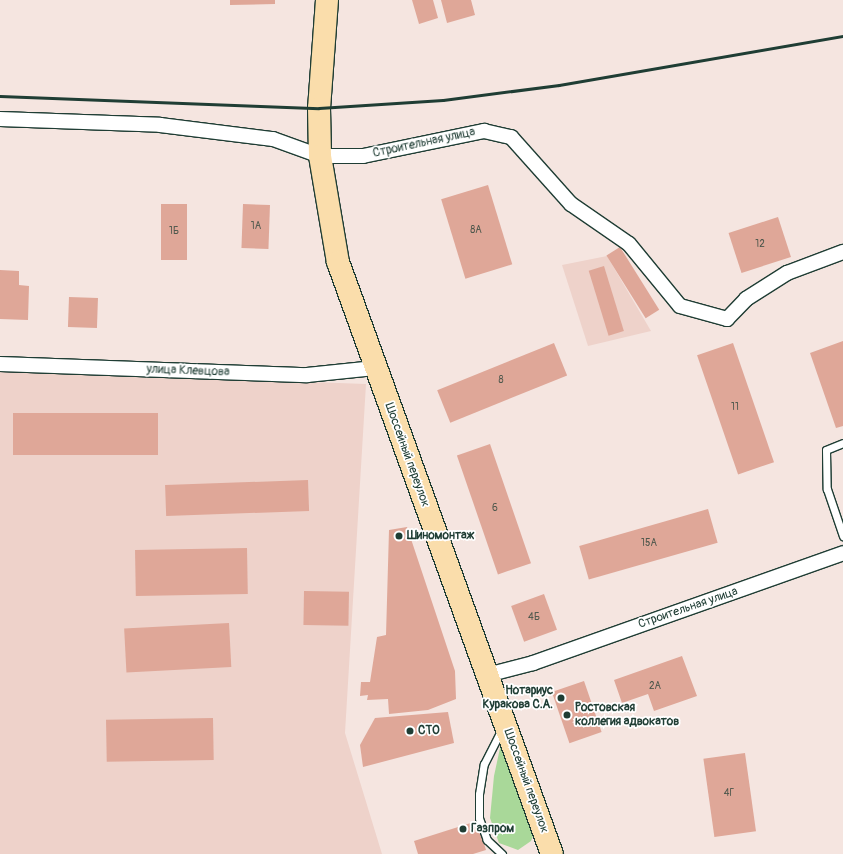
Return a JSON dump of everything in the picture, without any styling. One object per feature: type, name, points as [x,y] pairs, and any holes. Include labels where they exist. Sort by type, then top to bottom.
[{"type":"main road","name":"Шоссейный переулок","points":[[326,0],[322,43],[320,156],[338,262],[375,368],[552,854]]},
{"type":"street","points":[[0,119],[160,125],[273,138],[320,156]]},
{"type":"street","name":"Строительная улица","points":[[320,156],[363,156],[484,131],[511,137],[571,204],[630,244],[680,306],[726,319],[746,299],[787,273],[843,252]]},
{"type":"street","name":"улица Клевцова","points":[[0,364],[307,375],[375,368]]},
{"type":"street","name":"Строительная улица","points":[[487,675],[533,663],[843,554]]},
{"type":"lane","points":[[843,443],[826,450],[827,489],[843,536]]},
{"type":"lane","points":[[502,854],[487,840],[479,818],[479,794],[484,764],[505,724]]},
{"type":"shaded area","points":[[607,256],[651,331],[588,346],[562,265]]},
{"type":"shaded area","points":[[0,371],[366,384],[345,733],[382,854],[0,854]]},
{"type":"green space","points":[[503,747],[534,834],[531,841],[518,850],[499,843],[490,818],[494,776],[500,748]]},
{"type":"building","points":[[230,0],[275,0],[275,4],[230,5]]},
{"type":"building","points":[[412,0],[433,0],[438,18],[419,24]]},
{"type":"building","points":[[441,0],[471,0],[475,15],[447,23]]},
{"type":"building","points":[[488,185],[512,264],[465,279],[441,199]]},
{"type":"building","points":[[161,204],[187,204],[187,260],[161,260]]},
{"type":"building","points":[[243,204],[270,205],[268,249],[241,248]]},
{"type":"building","points":[[778,217],[791,257],[742,273],[729,233]]},
{"type":"building","points":[[620,247],[659,310],[646,318],[606,255]]},
{"type":"building","points":[[604,266],[624,331],[609,336],[589,271]]},
{"type":"building","points":[[0,270],[19,271],[19,285],[29,286],[28,320],[0,319]]},
{"type":"building","points":[[69,297],[98,298],[97,328],[68,327]]},
{"type":"building","points":[[843,341],[843,426],[836,428],[810,353]]},
{"type":"building","points":[[554,343],[567,375],[450,423],[437,390]]},
{"type":"building","points":[[733,343],[774,462],[738,475],[697,355]]},
{"type":"building","points":[[13,413],[158,413],[158,455],[13,455]]},
{"type":"building","points":[[490,444],[531,563],[498,575],[457,455]]},
{"type":"building","points":[[308,480],[309,511],[166,516],[165,485]]},
{"type":"building","points":[[708,509],[718,543],[589,580],[579,546]]},
{"type":"building","points":[[407,527],[455,671],[456,699],[428,710],[389,714],[388,699],[367,700],[368,695],[360,696],[361,682],[370,682],[377,637],[386,635],[389,530]]},
{"type":"building","points":[[247,548],[248,594],[136,596],[135,550]]},
{"type":"building","points":[[304,591],[349,592],[348,626],[303,625]]},
{"type":"building","points":[[544,594],[557,630],[524,642],[511,606]]},
{"type":"building","points":[[229,623],[231,667],[126,672],[124,628]]},
{"type":"building","points":[[682,656],[697,696],[654,711],[648,694],[622,703],[614,680]]},
{"type":"building","points":[[584,681],[602,732],[569,743],[552,692]]},
{"type":"building","name":"СТО","points":[[448,712],[454,743],[363,767],[360,745],[375,718]]},
{"type":"building","points":[[213,718],[214,760],[107,762],[106,720]]},
{"type":"building","points":[[745,753],[756,831],[714,837],[703,759]]},
{"type":"building","points":[[477,821],[486,850],[473,854],[418,854],[414,841]]},
{"type":"railway","points":[[0,96],[319,108],[443,100],[559,85],[843,36]]},
{"type":"place","name":"Шиномонтаж","points":[[399,536]]},
{"type":"place","name":"Нотариус Куракова С.А.","points":[[561,698]]},
{"type":"place","name":"Ростовская коллегия адвокатов","points":[[567,715]]},
{"type":"place","name":"СТО","points":[[410,731]]},
{"type":"place","name":"Газпром","points":[[463,829]]}]
